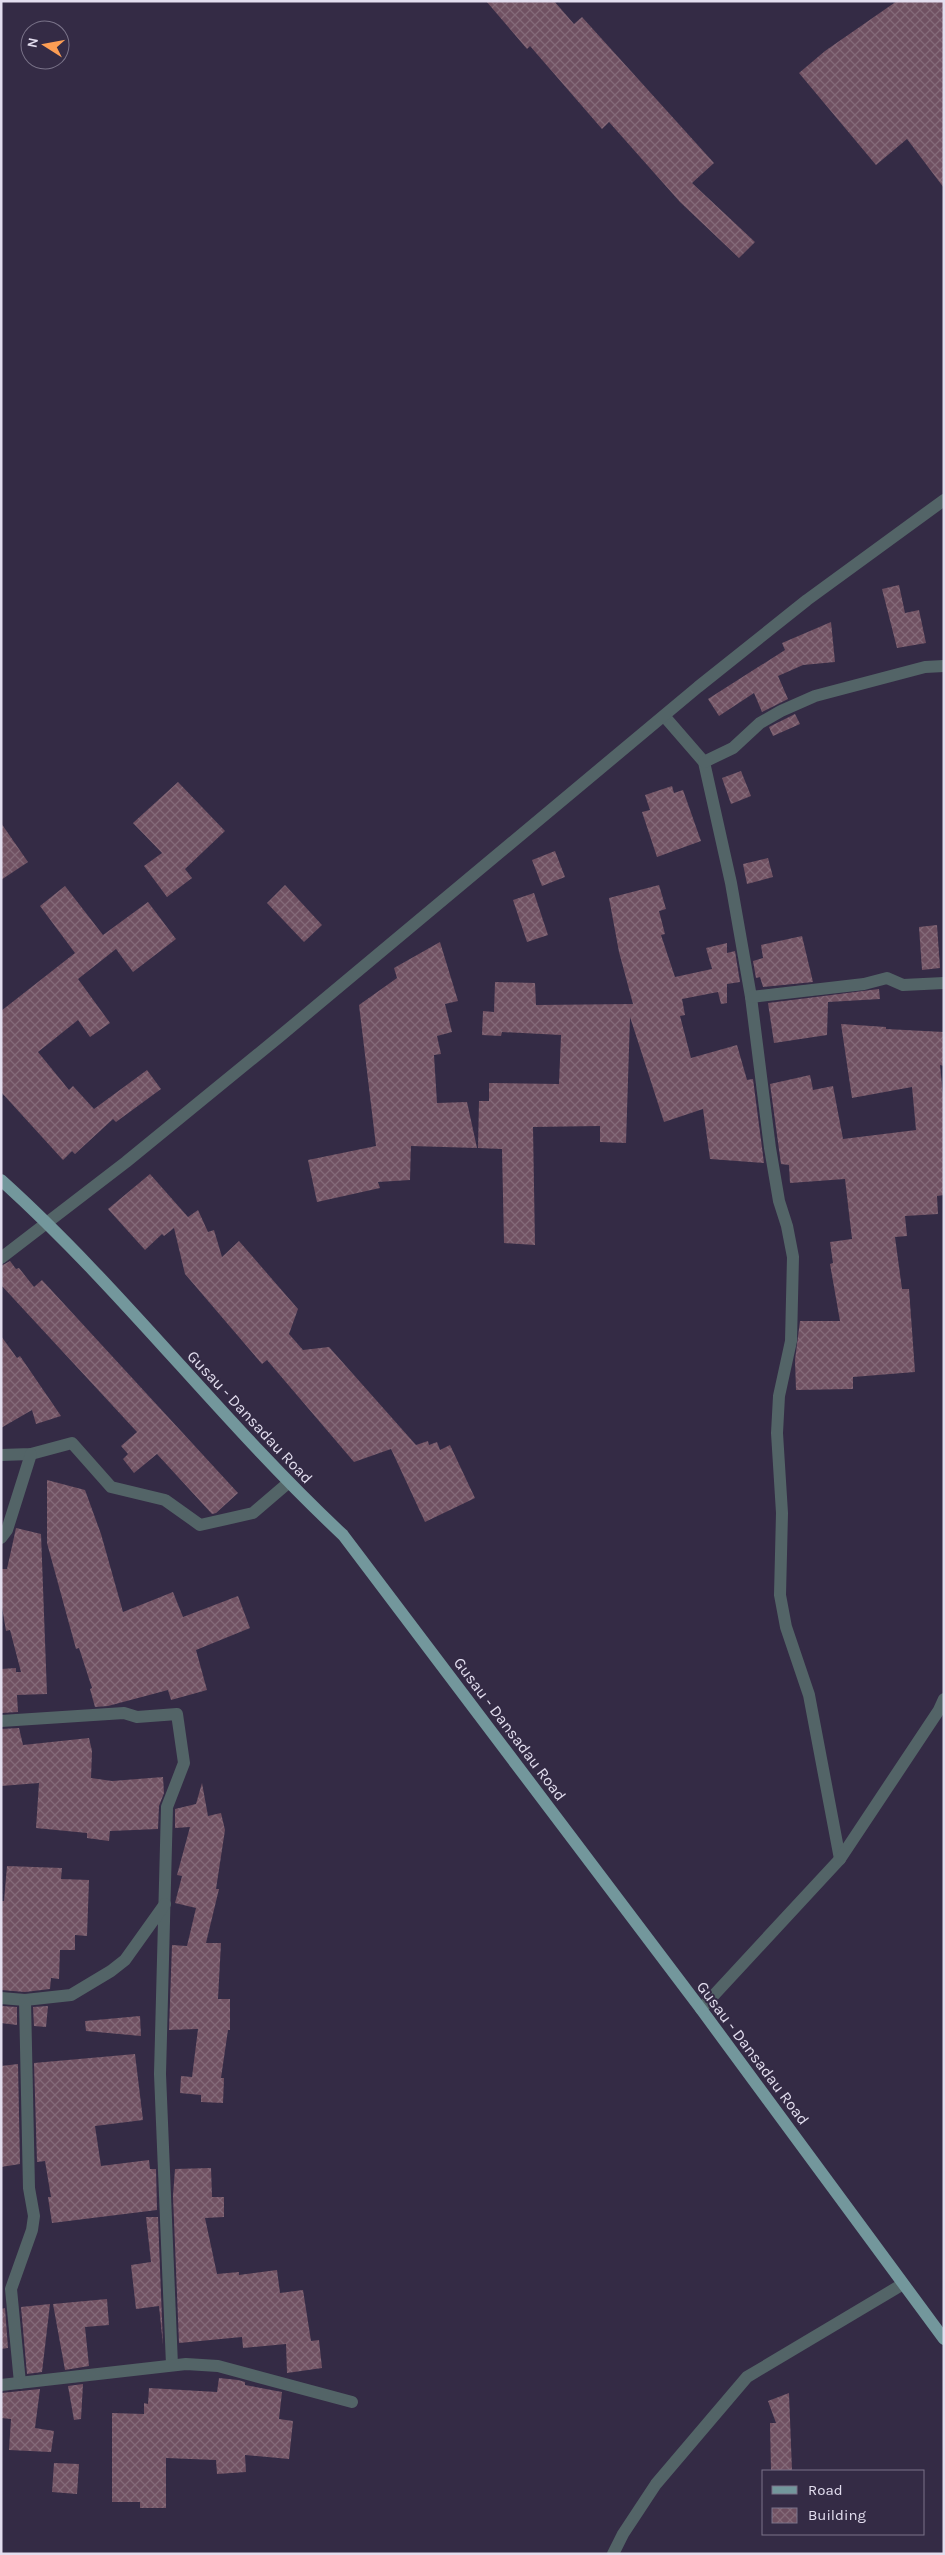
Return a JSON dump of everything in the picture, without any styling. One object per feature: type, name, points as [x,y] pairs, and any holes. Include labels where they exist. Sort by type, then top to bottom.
[{"type":"main road","name":"Gusau - Dansadau Road","points":[[1,1180],[48,1222],[288,1483],[343,1536],[701,2009],[944,2339]]},
{"type":"street","points":[[1,1258],[272,1043],[421,917],[665,717],[698,687],[807,600],[944,500]]},
{"type":"street","points":[[704,762],[733,748],[760,722],[815,696],[925,668],[944,666]]},
{"type":"street","points":[[665,717],[704,762],[731,883],[750,997],[770,1148],[779,1201],[787,1226],[793,1257],[791,1341],[779,1396],[778,1433],[782,1513],[780,1595],[786,1627],[809,1695],[840,1859]]},
{"type":"street","points":[[750,997],[864,984],[886,978],[903,985],[944,983]]},
{"type":"street","points":[[1,1455],[31,1454],[72,1443],[111,1487],[165,1500],[200,1525],[253,1513],[288,1483]]},
{"type":"street","points":[[1,1538],[7,1530],[31,1454]]},
{"type":"street","points":[[701,2009],[840,1859],[939,1710],[944,1699]]},
{"type":"street","points":[[1,1721],[124,1713],[137,1717],[177,1714],[184,1763],[166,1807],[160,2074],[172,2365]]},
{"type":"street","points":[[1,1998],[25,2000],[71,1995],[111,1971],[125,1960],[165,1904]]},
{"type":"street","points":[[20,2383],[11,2289],[32,2230],[34,2216],[29,2188],[25,2000]]},
{"type":"street","points":[[613,2554],[623,2534],[656,2484],[747,2377],[903,2284]]},
{"type":"street","points":[[1,2385],[172,2365],[218,2366],[352,2402]]},
{"type":"building","points":[[486,1],[554,1],[574,24],[582,17],[714,163],[692,183],[755,242],[739,258],[680,202],[609,122],[602,129],[530,46],[527,49]]},
{"type":"building","points":[[897,1],[944,1],[944,188],[907,139],[876,165],[799,73],[825,51]]},
{"type":"building","points":[[899,585],[905,613],[919,610],[926,643],[897,648],[882,589]]},
{"type":"building","points":[[831,622],[835,662],[803,665],[778,676],[788,699],[762,712],[754,693],[719,716],[708,699],[785,650],[782,643]]},
{"type":"building","points":[[795,714],[800,724],[773,736],[769,727]]},
{"type":"building","points":[[741,771],[751,796],[731,804],[722,778]]},
{"type":"building","points":[[178,782],[225,831],[185,869],[192,878],[167,897],[144,866],[162,853],[133,823]]},
{"type":"building","points":[[672,786],[674,793],[683,790],[701,841],[657,857],[642,812],[650,810],[645,795]]},
{"type":"building","points":[[1,823],[28,862],[1,880]]},
{"type":"building","points":[[555,851],[565,877],[542,886],[532,860]]},
{"type":"building","points":[[768,858],[773,877],[747,884],[743,864]]},
{"type":"building","points":[[285,885],[322,925],[304,942],[267,903]]},
{"type":"building","points":[[659,885],[666,909],[659,911],[665,934],[661,935],[675,977],[712,969],[706,948],[727,943],[727,953],[735,951],[740,982],[727,984],[727,1003],[721,1004],[718,992],[682,999],[685,1015],[680,1016],[691,1058],[737,1045],[747,1080],[753,1079],[764,1163],[710,1159],[703,1109],[664,1122],[630,1017],[626,1143],[600,1142],[600,1126],[533,1127],[535,1245],[504,1243],[502,1149],[478,1148],[479,1101],[489,1101],[489,1083],[559,1084],[561,1035],[502,1032],[501,1036],[482,1035],[483,1011],[494,1012],[495,982],[535,983],[536,1005],[633,1004],[619,952],[609,898]]},
{"type":"building","points":[[65,886],[103,935],[148,902],[176,939],[133,972],[116,949],[78,979],[110,1023],[90,1037],[78,1020],[38,1052],[69,1090],[73,1086],[94,1109],[147,1070],[161,1089],[116,1122],[113,1119],[75,1154],[72,1151],[63,1160],[1,1092],[1,1011],[75,953],[40,906]]},
{"type":"building","points":[[534,893],[548,935],[527,942],[513,900]]},
{"type":"building","points":[[937,925],[940,968],[922,970],[919,927]]},
{"type":"building","points":[[802,936],[813,982],[763,987],[760,977],[756,978],[753,961],[763,958],[761,945]]},
{"type":"building","points":[[440,942],[458,1001],[445,1004],[452,1032],[437,1036],[441,1054],[434,1055],[437,1103],[467,1102],[477,1148],[411,1146],[410,1180],[378,1182],[380,1188],[317,1202],[308,1160],[376,1146],[359,1005],[397,978],[394,968]]},
{"type":"building","points":[[879,989],[880,999],[828,1002],[827,1035],[774,1043],[768,1003]]},
{"type":"building","points":[[841,1024],[886,1027],[886,1029],[944,1032],[944,1066],[940,1065],[944,1105],[944,1195],[937,1196],[938,1214],[905,1216],[907,1236],[895,1237],[902,1289],[909,1289],[915,1372],[853,1377],[853,1389],[796,1390],[795,1360],[800,1321],[840,1321],[830,1264],[833,1263],[830,1242],[852,1239],[845,1179],[790,1183],[789,1165],[781,1164],[770,1084],[810,1075],[813,1090],[833,1086],[843,1139],[916,1130],[912,1087],[852,1098]]},
{"type":"building","points":[[150,1174],[188,1217],[198,1210],[208,1232],[214,1230],[222,1257],[239,1241],[298,1309],[289,1334],[303,1350],[329,1347],[416,1445],[428,1441],[429,1445],[437,1442],[440,1450],[450,1445],[475,1498],[425,1522],[391,1449],[354,1462],[267,1360],[262,1364],[185,1274],[174,1228],[164,1236],[162,1234],[145,1250],[108,1209]]},
{"type":"building","points":[[10,1261],[16,1269],[19,1268],[34,1287],[42,1280],[238,1493],[216,1513],[212,1514],[157,1454],[134,1473],[123,1459],[128,1454],[121,1446],[137,1432],[1,1285],[1,1266]]},
{"type":"building","points":[[1,1336],[17,1358],[20,1356],[61,1416],[36,1424],[32,1410],[1,1428]]},
{"type":"building","points":[[47,1480],[85,1490],[101,1534],[123,1612],[173,1592],[183,1617],[238,1596],[250,1628],[196,1650],[207,1690],[171,1700],[168,1690],[108,1706],[95,1707],[90,1689],[92,1688],[79,1648],[76,1649],[47,1543]]},
{"type":"building","points":[[16,1528],[41,1534],[47,1694],[17,1695],[18,1712],[1,1713],[1,1669],[16,1668],[16,1672],[21,1672],[10,1630],[6,1631],[1,1601],[1,1569],[7,1569]]},
{"type":"building","points":[[19,1728],[23,1745],[89,1738],[92,1751],[91,1778],[112,1781],[163,1777],[164,1793],[159,1806],[158,1829],[110,1831],[109,1841],[87,1838],[87,1833],[36,1828],[39,1783],[1,1786],[1,1729]]},
{"type":"building","points":[[202,1783],[208,1816],[221,1813],[225,1830],[216,1889],[219,1889],[206,1943],[221,1943],[218,1999],[230,1999],[230,2030],[228,2030],[221,2078],[224,2078],[223,2103],[201,2102],[201,2095],[180,2093],[181,2076],[192,2077],[198,2029],[169,2030],[172,1945],[187,1946],[196,1908],[175,1903],[182,1876],[177,1875],[190,1827],[175,1828],[175,1809],[196,1804]]},
{"type":"building","points":[[7,1866],[62,1868],[61,1879],[89,1880],[87,1936],[75,1935],[75,1950],[60,1950],[59,1979],[51,1978],[50,1989],[25,1992],[1,1990],[1,1901],[4,1901]]},
{"type":"building","points":[[1,2006],[17,2007],[17,2025],[1,2023]]},
{"type":"building","points":[[48,2006],[46,2027],[34,2026],[33,2007]]},
{"type":"building","points":[[140,2016],[141,2036],[86,2031],[85,2021]]},
{"type":"building","points":[[135,2054],[143,2120],[95,2126],[101,2166],[149,2160],[150,2169],[156,2169],[157,2210],[52,2223],[48,2197],[51,2197],[45,2161],[37,2162],[34,2063]]},
{"type":"building","points":[[18,2064],[20,2164],[1,2167],[1,2066]]},
{"type":"building","points":[[211,2168],[212,2197],[224,2197],[224,2217],[205,2218],[217,2274],[239,2272],[239,2275],[277,2270],[280,2293],[303,2290],[311,2341],[319,2340],[322,2368],[287,2373],[286,2344],[243,2348],[242,2337],[179,2343],[173,2196],[175,2169]]},
{"type":"building","points":[[146,2217],[158,2217],[163,2345],[159,2306],[136,2309],[131,2265],[151,2262]]},
{"type":"building","points":[[107,2299],[109,2325],[85,2327],[89,2366],[65,2370],[53,2304]]},
{"type":"building","points":[[50,2304],[42,2372],[27,2374],[21,2307]]},
{"type":"building","points":[[5,2308],[8,2348],[1,2349],[1,2309]]},
{"type":"building","points":[[219,2378],[238,2380],[245,2382],[245,2385],[282,2392],[279,2419],[293,2421],[289,2459],[245,2455],[246,2472],[217,2474],[216,2460],[166,2458],[166,2508],[140,2508],[140,2502],[112,2502],[112,2413],[144,2414],[144,2403],[148,2404],[149,2388],[217,2392]]},
{"type":"building","points":[[83,2384],[81,2419],[74,2420],[68,2386]]},
{"type":"building","points":[[40,2389],[35,2428],[54,2431],[51,2452],[9,2450],[11,2419],[1,2418],[1,2393]]},
{"type":"building","points":[[789,2393],[792,2470],[771,2470],[770,2423],[776,2423],[768,2401]]},
{"type":"building","points":[[54,2463],[79,2464],[77,2494],[52,2492]]}]
